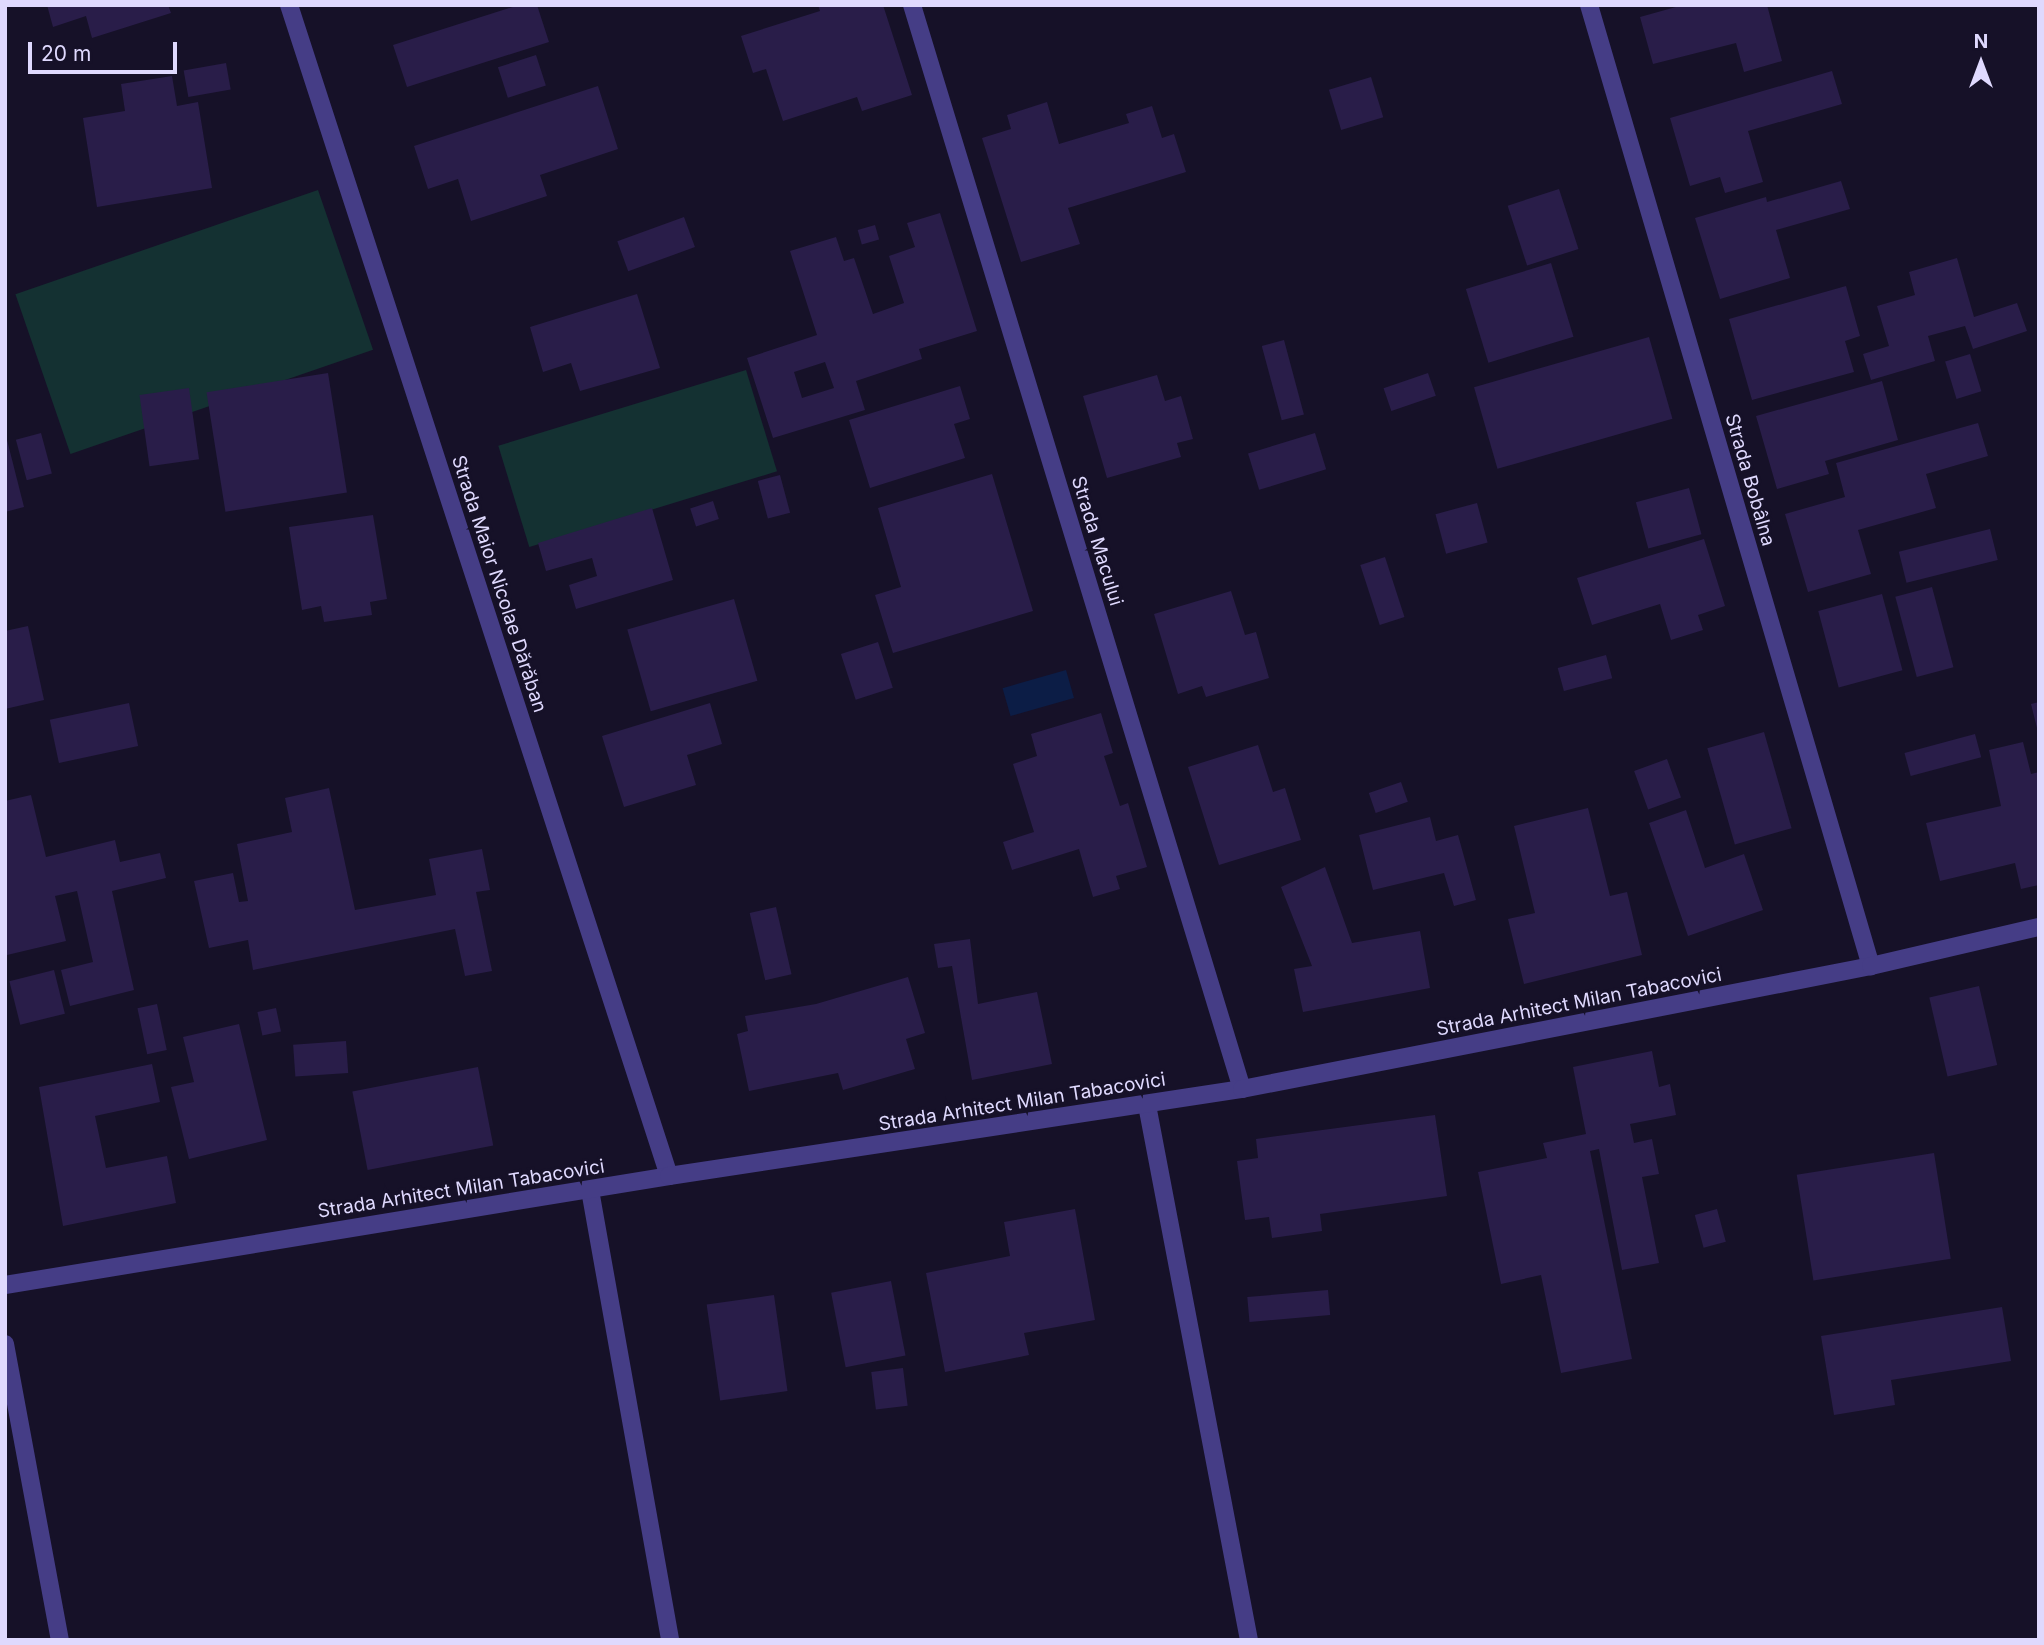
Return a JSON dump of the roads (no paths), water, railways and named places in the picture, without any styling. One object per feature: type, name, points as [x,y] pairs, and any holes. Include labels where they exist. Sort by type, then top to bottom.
[{"type":"street","name":"Strada Maior Nicolae Dărăban","points":[[289,5],[669,1177]]},
{"type":"street","name":"Strada Macului","points":[[912,5],[1242,1089]]},
{"type":"street","name":"Strada Bobâlna","points":[[1589,5],[1871,966]]},
{"type":"street","name":"Strada Arhitect Milan Tabacovici","points":[[5,1285],[669,1177],[1242,1089],[1871,966],[2039,927]]},
{"type":"street","points":[[1147,1105],[1249,1640]]},
{"type":"street","points":[[590,1190],[670,1640]]},
{"type":"street","points":[[5,1344],[60,1640]]},
{"type":"water","points":[[1066,670],[1074,698],[1011,716],[1003,688]]}]
